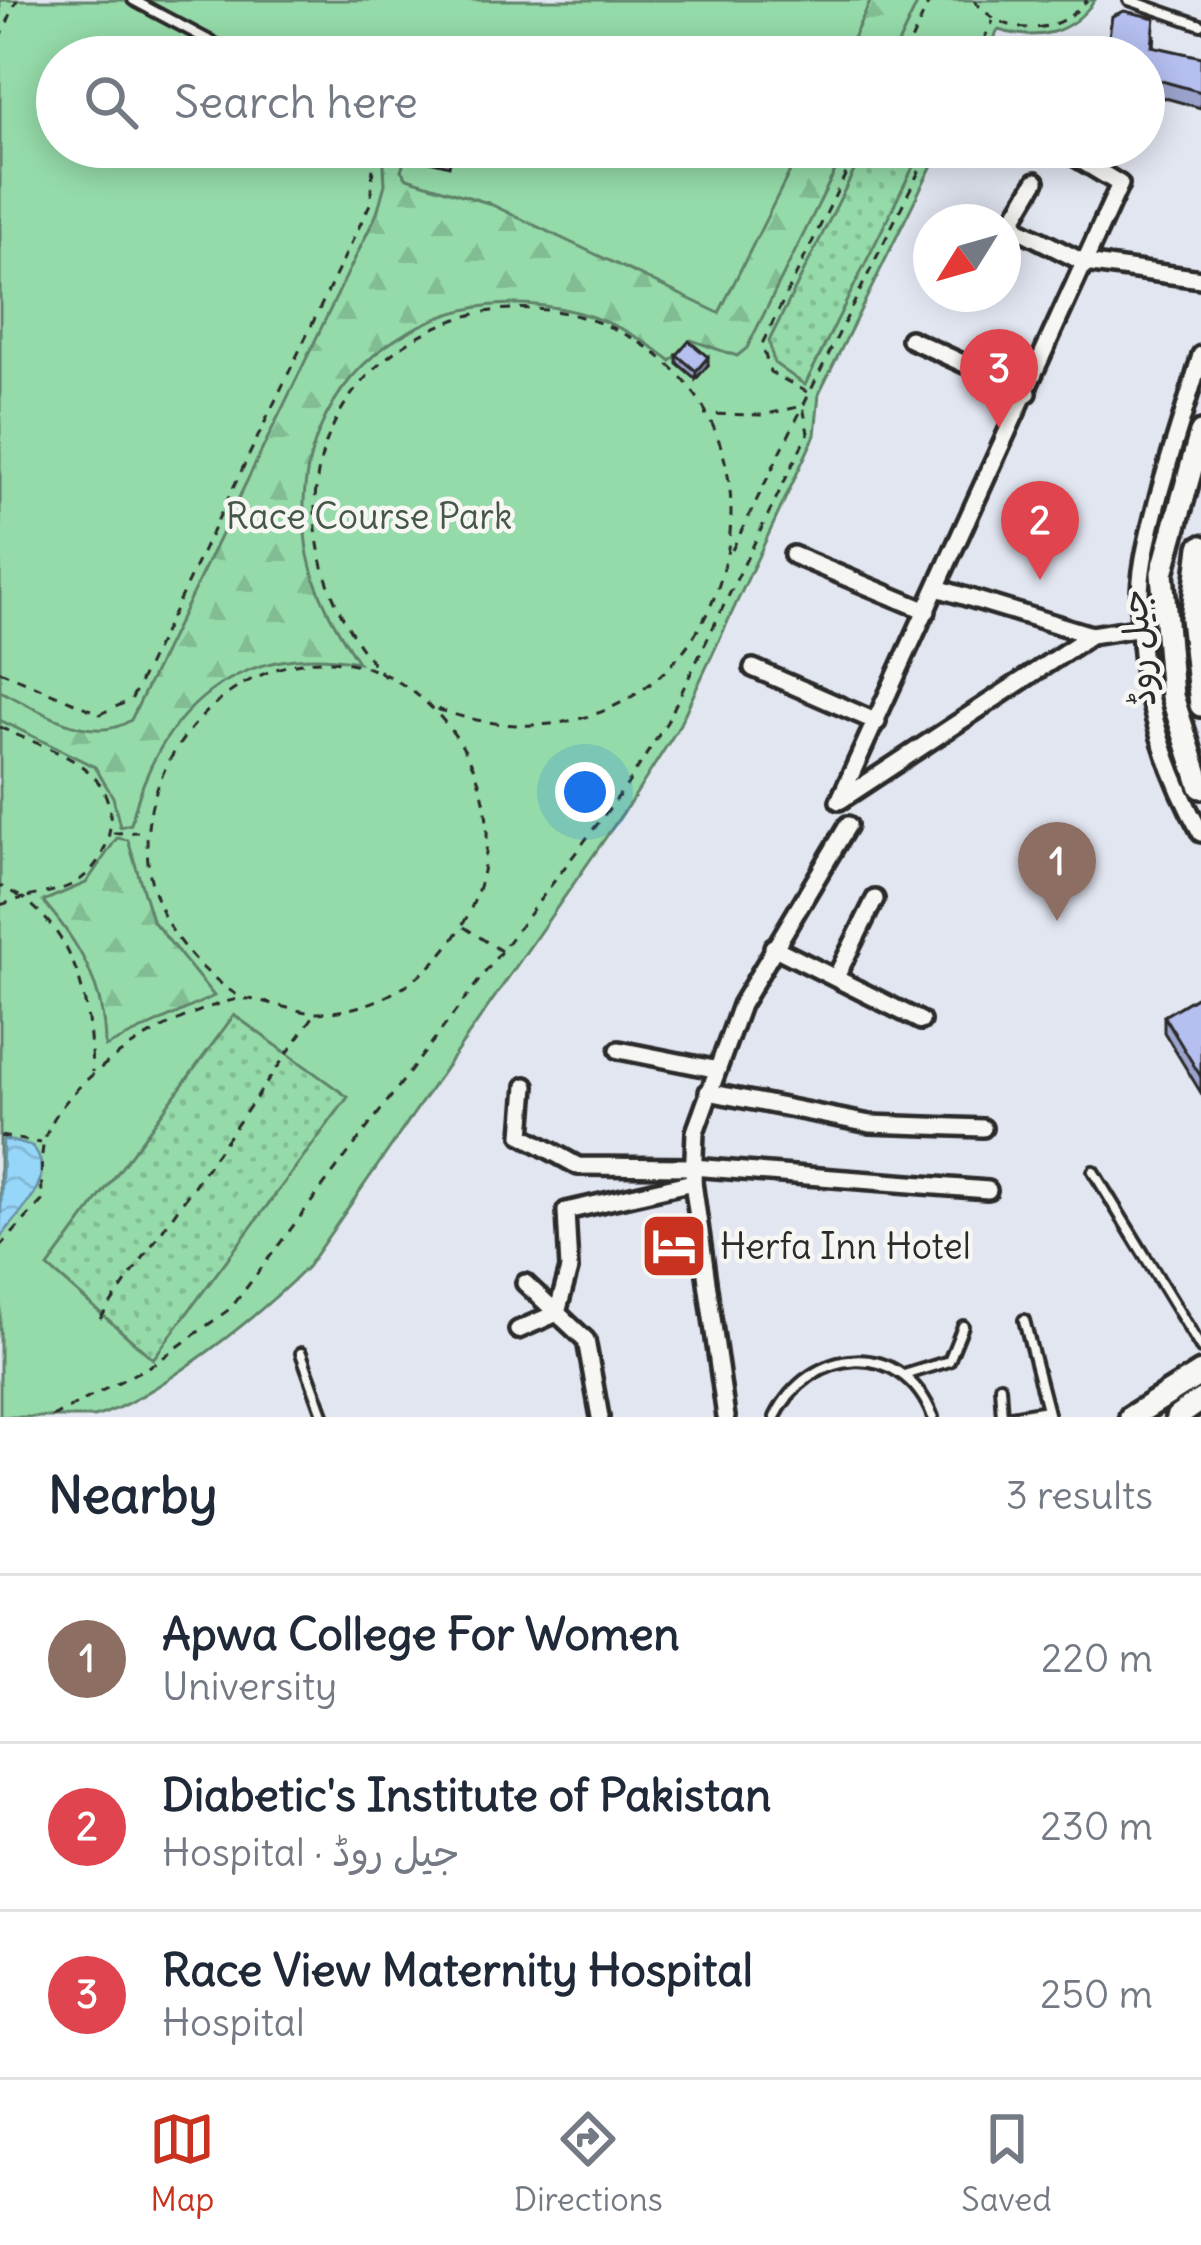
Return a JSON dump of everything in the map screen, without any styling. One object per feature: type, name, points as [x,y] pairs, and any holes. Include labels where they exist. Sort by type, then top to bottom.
[{"type":"main road","name":"جیل روڈ","points":[[1201,433],[1162,573],[1162,592],[1172,696],[1201,787]]},
{"type":"main road","name":"جیل روڈ","points":[[1201,547],[1192,618],[1201,705]]},
{"type":"main road","points":[[1131,1417],[1201,1373]]},
{"type":"main road","points":[[1177,1417],[1201,1400]]},
{"type":"street","points":[[1094,168],[1120,184],[839,802],[1091,635],[1142,627]]},
{"type":"street","points":[[1036,181],[1013,225],[1085,263],[1201,279]]},
{"type":"street","points":[[910,339],[1028,394]]},
{"type":"street","points":[[1201,355],[1143,562],[1142,627],[1164,751],[1201,833]]},
{"type":"street","points":[[793,556],[927,611]]},
{"type":"street","points":[[937,589],[1091,635]]},
{"type":"street","points":[[753,668],[878,722]]},
{"type":"street","points":[[726,1417],[693,1175],[695,1132],[714,1069],[773,947],[848,825]]},
{"type":"street","points":[[836,977],[875,899]]},
{"type":"street","points":[[773,947],[921,1021]]},
{"type":"street","points":[[619,1050],[714,1069]]},
{"type":"street","points":[[526,1086],[522,1135],[578,1166],[988,1190]]},
{"type":"street","points":[[708,1093],[870,1124],[983,1128]]},
{"type":"street","points":[[557,1313],[568,1269],[566,1211],[693,1175]]},
{"type":"street","points":[[525,1283],[586,1340],[600,1417]]},
{"type":"street","points":[[518,1330],[557,1313]]},
{"type":"lane","points":[[134,0],[201,36]]},
{"type":"lane","points":[[1129,0],[1201,25]]},
{"type":"lane","points":[[1093,1172],[1201,1348]]},
{"type":"lane","points":[[1000,1386],[1004,1417],[1048,1413],[1024,1320]]},
{"type":"lane","points":[[904,1376],[949,1361],[963,1326]]},
{"type":"lane","points":[[302,1353],[324,1417]]},
{"type":"lane","points":[[775,1417],[804,1376],[828,1364],[854,1359],[904,1376],[920,1392],[933,1417]]},
{"type":"path","points":[[0,39],[16,0]]},
{"type":"path","points":[[914,36],[930,0]]},
{"type":"path","points":[[974,0],[994,19],[1040,28],[1070,17],[1088,0]]},
{"type":"path","points":[[986,36],[994,19]]},
{"type":"path","points":[[0,671],[100,714],[130,700],[371,202],[373,168]]},
{"type":"path","points":[[808,393],[770,372],[762,344],[849,168]]},
{"type":"path","points":[[728,557],[920,168]]},
{"type":"path","points":[[501,309],[566,313],[608,327],[646,349],[678,378],[704,414],[728,475],[728,557],[723,580],[704,623],[679,658],[646,688],[608,709],[567,723],[523,727],[480,722],[431,707],[386,678],[354,640],[332,602],[318,561],[314,517],[318,473],[332,432],[354,394],[383,362],[418,336],[458,318],[501,309]]},
{"type":"path","points":[[704,414],[761,415],[803,406]]},
{"type":"path","points":[[52,1417],[157,1362],[231,1308],[502,952],[657,738],[808,433],[803,406]]},
{"type":"path","points":[[723,580],[732,590]]},
{"type":"path","points":[[207,700],[257,675],[315,663],[386,678]]},
{"type":"path","points":[[154,912],[176,947],[206,976],[242,998],[316,1013],[385,998],[429,968],[464,927],[480,891],[488,852],[487,812],[476,773],[458,738],[431,707]]},
{"type":"path","points":[[180,726],[194,713]]},
{"type":"path","points":[[0,728],[90,772],[108,800],[111,833],[85,875],[71,885],[0,905]]},
{"type":"path","points":[[111,833],[138,832]]},
{"type":"path","points":[[139,853],[140,873]]},
{"type":"path","points":[[0,886],[23,898],[75,963],[87,998],[92,1072]]},
{"type":"path","points":[[464,927],[502,952]]},
{"type":"path","points":[[0,1247],[42,1201],[43,1144],[63,1105],[92,1072],[137,1043],[242,998]]},
{"type":"path","points":[[100,1318],[316,1013]]},
{"type":"path","points":[[0,1136],[43,1144]]},
{"type":"green space","name":"Race Course Park","points":[[0,0],[1095,0],[1064,28],[1040,35],[998,30],[995,36],[36,36],[36,168],[931,168],[819,394],[815,435],[678,728],[307,1267],[236,1330],[176,1374],[118,1408],[94,1417],[0,1417]]},
{"type":"green space","points":[[871,0],[919,0],[902,36],[854,36]]},
{"type":"green space","points":[[384,168],[402,168],[407,178],[488,203],[719,313],[792,168],[837,168],[747,348],[737,356],[691,340],[671,361],[607,322],[540,305],[474,308],[414,329],[363,365],[326,417],[306,480],[308,555],[316,584],[358,662],[315,658],[276,662],[240,674],[209,692],[161,748],[131,824],[120,827],[113,797],[95,767],[0,720],[0,691],[82,727],[115,727],[131,720],[377,213]]},
{"type":"green space","points":[[856,168],[913,168],[805,385],[774,363],[769,341]]},
{"type":"green space","points":[[117,838],[128,840],[152,920],[214,996],[105,1047],[101,1005],[88,968],[43,901],[86,883]]},
{"type":"green space","points":[[234,1015],[348,1097],[153,1359],[48,1267]]},
{"type":"water","points":[[3,1139],[32,1146],[41,1170],[34,1195],[0,1238]]},
{"type":"building","points":[[1124,11],[1155,18],[1153,36],[1109,36],[1112,16]]},
{"type":"building","points":[[1165,49],[1201,57],[1201,92],[1165,82]]},
{"type":"building","points":[[689,341],[708,357],[696,371],[677,355]]},
{"type":"building","points":[[1201,994],[1201,1077],[1164,1016]]},
{"type":"place","name":"Race View Maternity Hospital","points":[[999,428]]},
{"type":"place","name":"Diabetic's Institute of Pakistan","points":[[1040,580]]},
{"type":"place","name":"Apwa College For Women","points":[[1057,921]]},
{"type":"place","name":"Herfa Inn Hotel","points":[[674,1246]]}]
